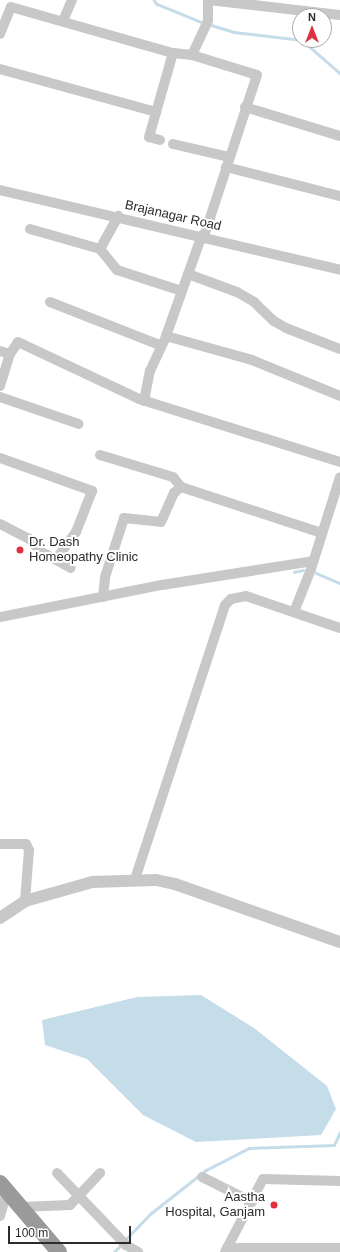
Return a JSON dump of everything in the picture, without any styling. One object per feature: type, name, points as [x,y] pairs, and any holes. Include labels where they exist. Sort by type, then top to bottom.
[{"type":"highway","points":[[4,1187],[59,1252]]},
{"type":"street","points":[[63,21],[72,0]]},
{"type":"street","points":[[192,55],[208,20],[208,0],[340,15]]},
{"type":"street","points":[[1,29],[11,7],[173,53],[192,55],[257,75],[245,107],[203,236],[166,336],[160,345],[150,371],[144,401]]},
{"type":"street","points":[[160,140],[149,137],[173,53]]},
{"type":"street","points":[[0,69],[156,112]]},
{"type":"street","points":[[245,107],[340,136]]},
{"type":"street","points":[[173,144],[229,157]]},
{"type":"street","points":[[226,167],[340,196]]},
{"type":"street","name":"Brajanagar Road","points":[[0,190],[203,236],[340,270]]},
{"type":"street","points":[[100,249],[118,216]]},
{"type":"street","points":[[30,229],[100,249],[117,270],[182,291]]},
{"type":"street","points":[[188,274],[237,292],[254,302],[274,321],[286,328],[340,349]]},
{"type":"street","points":[[50,302],[160,345]]},
{"type":"street","points":[[166,336],[252,360],[340,396]]},
{"type":"street","points":[[0,386],[5,353],[18,342],[144,401],[340,462]]},
{"type":"street","points":[[0,397],[79,424]]},
{"type":"street","points":[[100,455],[173,477],[181,487],[322,533]]},
{"type":"street","points":[[0,458],[92,491],[76,532],[56,560]]},
{"type":"street","points":[[294,612],[322,533],[336,507],[340,477]]},
{"type":"street","points":[[103,597],[105,577],[124,518],[161,522],[174,493],[181,487]]},
{"type":"street","points":[[0,524],[30,539],[40,551],[71,568]]},
{"type":"street","points":[[0,617],[103,597],[313,561]]},
{"type":"street","points":[[135,879],[225,605],[231,599],[246,596],[340,628]]},
{"type":"street","points":[[0,844],[26,844],[29,850],[25,901]]},
{"type":"street","points":[[0,918],[25,901],[92,882],[135,879],[175,884],[340,942]]},
{"type":"street","points":[[57,1173],[126,1245],[138,1252]]},
{"type":"street","points":[[20,1207],[70,1205],[100,1173]]},
{"type":"street","points":[[202,1177],[252,1202]]},
{"type":"street","points":[[340,1181],[263,1180],[226,1250],[340,1248]]},
{"type":"street","points":[[0,1216],[4,1187]]},
{"type":"water","points":[[201,995],[254,1028],[327,1086],[336,1109],[321,1135],[196,1142],[143,1115],[87,1059],[45,1045],[42,1020],[137,997]]},
{"type":"waterway","points":[[154,0],[157,4],[204,23]]},
{"type":"waterway","points":[[208,24],[234,32],[302,40],[340,73]]},
{"type":"waterway","points":[[294,572],[303,570]]},
{"type":"waterway","points":[[316,573],[340,583]]},
{"type":"waterway","points":[[125,1240],[150,1214],[206,1170],[249,1148],[334,1145],[340,1132]]},
{"type":"waterway","points":[[114,1252],[122,1244]]},
{"type":"place","name":"Dr. Dash Homeopathy Clinic","points":[[20,550]]},
{"type":"place","name":"Aastha Hospital, Ganjam","points":[[274,1205]]}]
